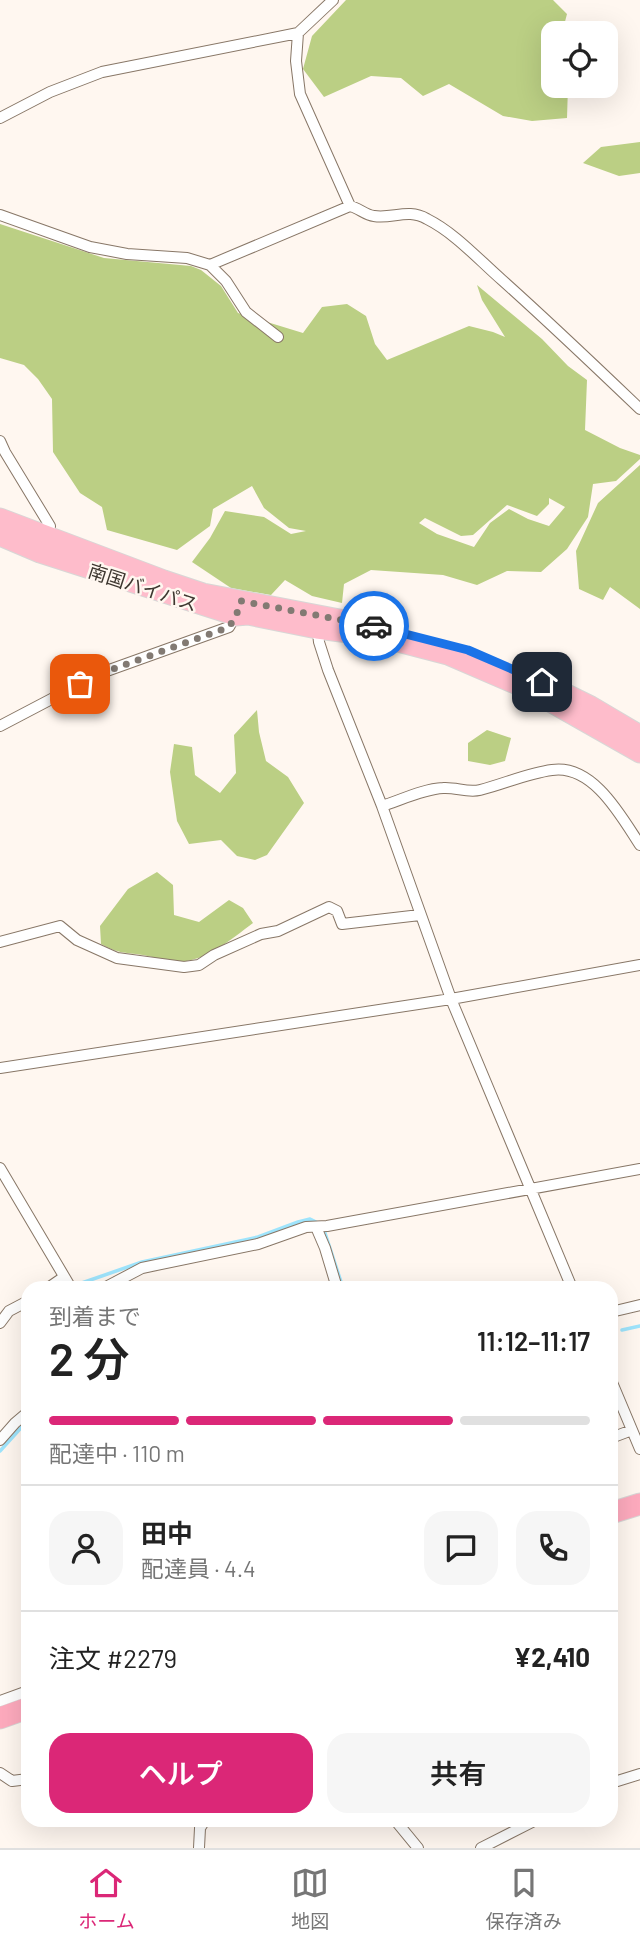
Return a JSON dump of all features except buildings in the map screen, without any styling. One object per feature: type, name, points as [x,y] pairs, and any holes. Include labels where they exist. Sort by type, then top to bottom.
[{"type":"highway","name":"南国バイパス","points":[[0,518],[44,545]]},
{"type":"highway","name":"南国バイパス","points":[[0,536],[44,545],[164,580],[203,593],[238,609],[318,622],[370,625],[468,650],[518,670],[579,700],[640,735]]},
{"type":"highway","name":"南国バイパス","points":[[318,622],[349,633],[449,655],[529,690],[640,752]]},
{"type":"highway","points":[[618,1511],[640,1504]]},
{"type":"highway","points":[[0,1718],[21,1710]]},
{"type":"street","points":[[0,118],[50,92],[102,72],[298,33],[332,0]]},
{"type":"street","points":[[298,33],[296,61],[300,94],[350,206]]},
{"type":"street","points":[[209,265],[350,206],[377,217],[403,213],[427,218],[449,233],[640,409]]},
{"type":"street","points":[[0,215],[90,247],[127,254],[187,258],[209,265],[226,281],[246,312],[278,337]]},
{"type":"street","points":[[0,441],[50,526],[44,545]]},
{"type":"street","points":[[0,726],[102,673],[229,627],[238,609]]},
{"type":"street","points":[[318,622],[328,670],[382,806],[451,999],[569,1281]]},
{"type":"street","points":[[382,806],[434,790],[445,788],[476,791],[552,770],[568,769],[582,774],[612,804],[640,845]]},
{"type":"street","points":[[0,942],[60,926],[77,940],[117,958],[184,967],[198,965],[261,934],[278,931],[329,907],[337,911],[342,925],[420,915]]},
{"type":"street","points":[[0,1068],[451,999],[640,965]]},
{"type":"street","points":[[0,1168],[67,1281]]},
{"type":"street","points":[[117,1281],[142,1268],[258,1244],[306,1227],[322,1227],[640,1169]]},
{"type":"street","points":[[322,1227],[335,1281]]},
{"type":"street","points":[[58,1281],[64,1277]]},
{"type":"street","points":[[0,1323],[9,1311],[21,1305]]},
{"type":"street","points":[[618,1310],[640,1305]]},
{"type":"street","points":[[618,1397],[640,1449]]},
{"type":"street","points":[[0,1440],[21,1418]]},
{"type":"street","points":[[618,1435],[632,1430]]},
{"type":"street","points":[[0,1701],[21,1694]]},
{"type":"street","points":[[0,1773],[12,1781],[21,1780]]},
{"type":"street","points":[[618,1781],[640,1774]]},
{"type":"street","points":[[200,1848],[201,1827]]},
{"type":"street","points":[[400,1827],[418,1848]]},
{"type":"street","points":[[481,1848],[522,1827]]},
{"type":"green space","points":[[346,0],[553,0],[567,14],[565,21],[541,21],[541,98],[568,98],[567,118],[532,121],[503,116],[449,84],[423,96],[401,78],[371,76],[324,97],[303,69],[312,36]]},
{"type":"green space","points":[[640,142],[640,173],[619,176],[583,163],[601,147]]},
{"type":"green space","points":[[0,224],[104,258],[191,266],[201,270],[221,286],[238,313],[303,333],[322,307],[347,304],[366,316],[375,344],[387,360],[469,326],[505,337],[482,300],[477,285],[587,380],[585,430],[640,455],[640,459],[616,481],[593,484],[588,517],[567,549],[541,572],[507,571],[477,585],[443,575],[371,570],[344,584],[342,603],[312,596],[285,580],[271,595],[231,588],[192,562],[225,511],[264,517],[291,534],[306,531],[289,528],[264,508],[252,486],[213,509],[210,526],[177,550],[107,530],[102,507],[80,493],[53,452],[52,399],[24,365],[0,358]],"holes":[[[549,498],[565,507],[549,526],[509,509],[490,523],[474,547],[437,534],[419,523],[425,518],[461,536],[473,535],[507,505],[537,516],[549,504]]]},
{"type":"green space","points":[[640,465],[640,609],[610,587],[603,600],[579,589],[576,551],[598,503]]},
{"type":"green space","points":[[257,710],[266,761],[288,777],[304,803],[267,855],[255,860],[237,856],[221,840],[189,844],[177,821],[170,772],[174,744],[192,747],[195,775],[220,793],[236,773],[234,735]]},
{"type":"green space","points":[[487,730],[511,738],[505,761],[490,765],[468,761],[468,743]]},
{"type":"green space","points":[[157,872],[173,885],[174,915],[199,922],[229,900],[243,908],[253,923],[217,949],[187,961],[176,962],[122,952],[101,944],[100,926],[128,889]]},
{"type":"waterway","points":[[87,1281],[142,1262],[258,1237],[310,1219],[320,1224]]},
{"type":"waterway","points":[[324,1230],[341,1281]]},
{"type":"waterway","points":[[622,1330],[640,1326]]},
{"type":"waterway","points":[[0,1451],[21,1428]]},
{"type":"way so far","points":[[80,684],[102,673],[229,627],[241,601],[374,626]]},
{"type":"route","points":[[374,626],[468,650],[542,682]]}]
